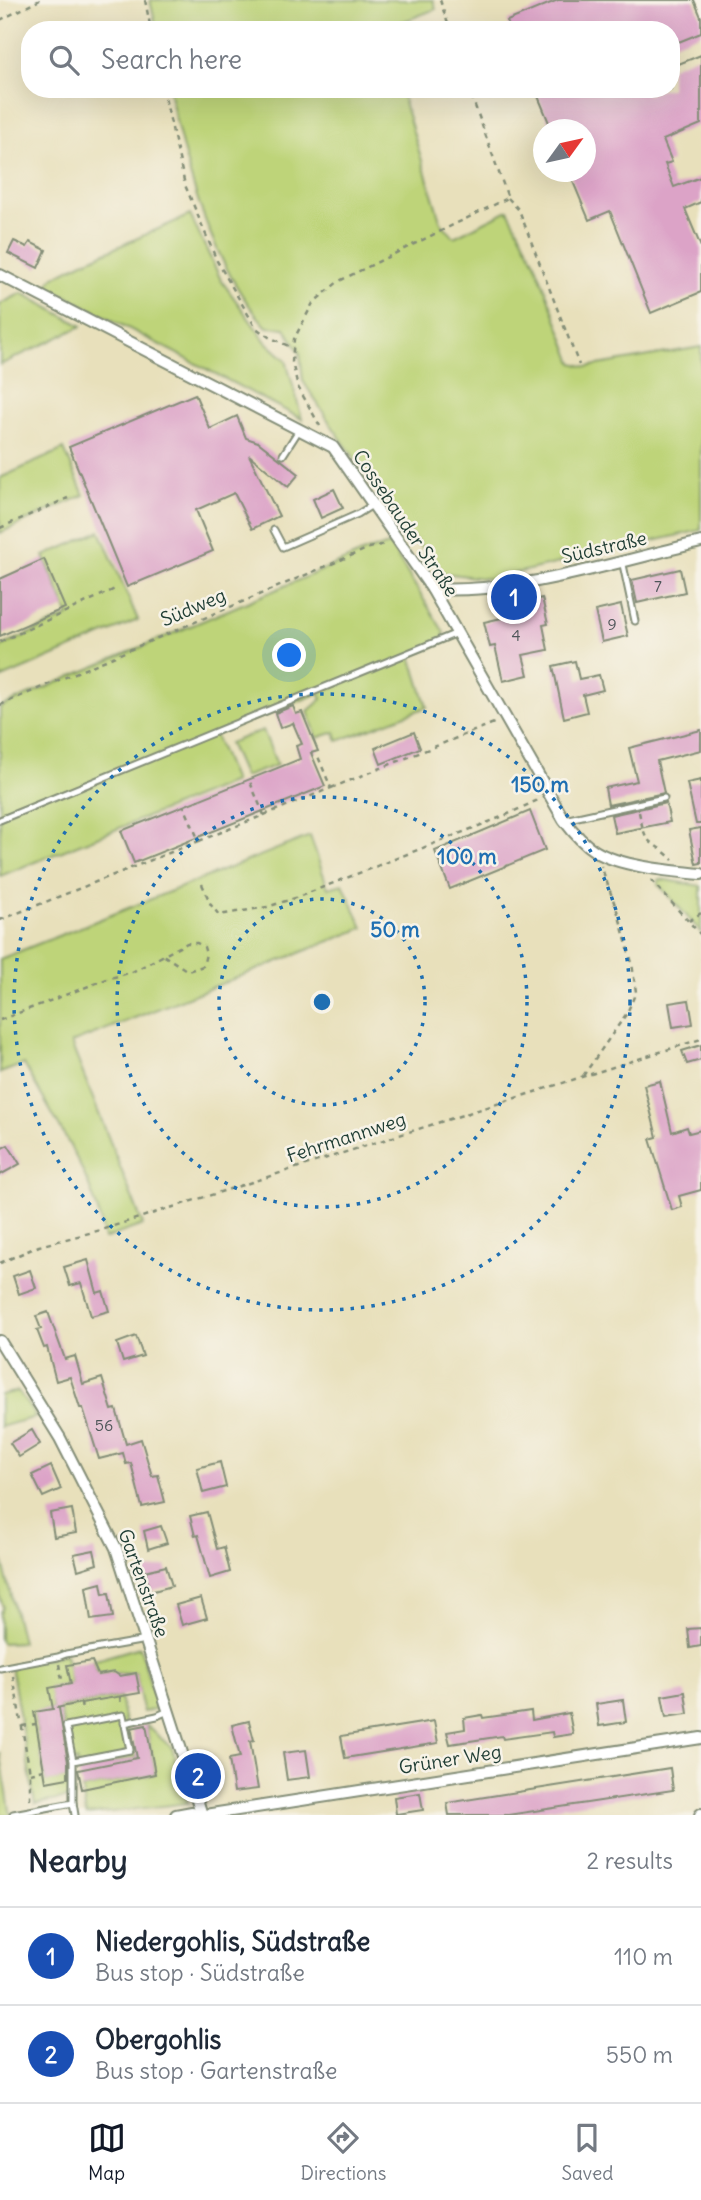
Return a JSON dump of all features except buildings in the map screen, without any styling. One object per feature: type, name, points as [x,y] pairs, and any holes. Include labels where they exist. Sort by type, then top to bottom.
[{"type":"street","name":"Cossebauder Straße","points":[[0,275],[332,447],[432,589],[564,820],[575,835],[599,853]]},
{"type":"street","name":"Südstraße","points":[[432,589],[512,586],[701,542]]},
{"type":"street","points":[[599,853],[642,865],[701,874]]},
{"type":"street","name":"Gartenstraße","points":[[0,1341],[60,1438],[116,1548],[202,1815]]},
{"type":"street","name":"Grüner Weg","points":[[176,1815],[192,1812],[202,1815],[701,1738]]},
{"type":"lane","points":[[283,455],[299,430]]},
{"type":"lane","points":[[274,530],[283,547],[358,514],[374,504]]},
{"type":"lane","points":[[622,561],[635,621]]},
{"type":"lane","points":[[0,820],[457,633]]},
{"type":"lane","points":[[564,820],[664,798]]},
{"type":"lane","points":[[0,1668],[146,1640]]},
{"type":"lane","points":[[124,1723],[168,1711]]},
{"type":"lane","points":[[73,1761],[130,1749],[123,1715],[66,1726],[73,1761],[75,1815]]},
{"type":"lane","points":[[13,1814],[73,1803]]},
{"type":"path","points":[[0,20],[40,0]]},
{"type":"path","points":[[145,0],[149,21]]},
{"type":"path","points":[[440,0],[447,21]]},
{"type":"path","points":[[165,98],[185,185],[217,261],[256,328],[293,348]]},
{"type":"path","points":[[472,98],[508,198],[519,210],[579,365]]},
{"type":"path","points":[[321,428],[298,387],[292,362],[299,326],[313,303],[339,281],[508,198]]},
{"type":"path","points":[[0,528],[68,498]]},
{"type":"path","name":"Südweg","points":[[0,705],[369,548],[399,540]]},
{"type":"path","points":[[0,642],[115,589]]},
{"type":"path","points":[[0,920],[506,716]]},
{"type":"path","points":[[317,754],[331,788]]},
{"type":"path","points":[[250,782],[264,815]]},
{"type":"path","points":[[202,884],[211,905],[219,915],[267,906],[431,845],[549,794]]},
{"type":"path","points":[[637,804],[645,836],[653,846],[671,857],[680,872]]},
{"type":"path","points":[[184,807],[199,841]]},
{"type":"path","points":[[583,1076],[627,1013],[636,992],[632,963],[599,853]]},
{"type":"path","points":[[642,865],[646,874],[701,935]]},
{"type":"path","points":[[688,921],[701,913]]},
{"type":"path","points":[[0,1020],[132,972],[163,955],[187,943],[197,943],[204,947],[206,954],[203,966],[188,971],[163,955]]},
{"type":"path","name":"Fehrmannweg","points":[[0,1263],[39,1246],[114,1226],[701,1039]]},
{"type":"path","points":[[58,1657],[63,1685]]},
{"type":"path","points":[[11,1666],[30,1773],[29,1811]]},
{"type":"path","points":[[22,1726],[36,1724]]},
{"type":"path","points":[[30,1773],[44,1770]]},
{"type":"green space","points":[[150,0],[433,0],[436,9],[405,21],[155,21]]},
{"type":"green space","points":[[171,98],[403,98],[441,223],[454,237],[508,210],[534,260],[573,363],[587,367],[701,347],[701,530],[490,579],[444,573],[398,521],[332,426],[303,381],[300,353],[285,328],[267,327],[231,276],[203,215],[183,151]]},
{"type":"green space","points":[[190,215],[221,280],[266,342],[286,360],[302,419],[47,286],[54,277],[81,263]]},
{"type":"green space","points":[[22,293],[82,326],[0,365],[0,304]]},
{"type":"green space","points":[[64,449],[84,495],[0,533],[0,478]]},
{"type":"green space","points":[[100,531],[138,620],[0,679],[0,647],[69,616],[44,556]]},
{"type":"green space","points":[[390,545],[445,634],[443,636],[446,641],[411,656],[427,707],[338,741],[335,732],[317,738],[308,711],[322,699],[319,693],[215,735],[234,782],[0,876],[0,707],[367,551]]},
{"type":"green space","points":[[263,730],[277,765],[244,777],[229,743]]},
{"type":"green space","points":[[310,836],[328,888],[343,884],[363,928],[71,1043],[143,1225],[104,1239],[92,1193],[82,1171],[24,1064],[0,1073],[0,959]]},
{"type":"green space","points":[[660,879],[701,886],[701,932],[658,884]]},
{"type":"green space","points":[[18,1391],[36,1417],[0,1427],[0,1395]]},
{"type":"green space","points":[[0,1550],[22,1642],[2,1643],[0,1640],[0,1613],[3,1607],[0,1597]]},
{"type":"green space","points":[[140,1647],[157,1709],[143,1712],[136,1673],[102,1674],[100,1679],[92,1661]]},
{"type":"green space","points":[[66,1654],[71,1684],[50,1688],[53,1709],[34,1713],[46,1781],[72,1777],[74,1797],[35,1804],[11,1666]]},
{"type":"green space","points":[[120,1697],[130,1749],[137,1758],[78,1770],[77,1761],[73,1761],[59,1708]]},
{"type":"green space","points":[[146,1725],[172,1748],[188,1803],[86,1815],[82,1789],[155,1774]]},
{"type":"green space","points":[[0,1752],[11,1815],[0,1815]]},
{"type":"place","name":"Niedergohlis, Südstraße","points":[[514,597]]},
{"type":"place","name":"Obergohlis","points":[[198,1776]]}]
